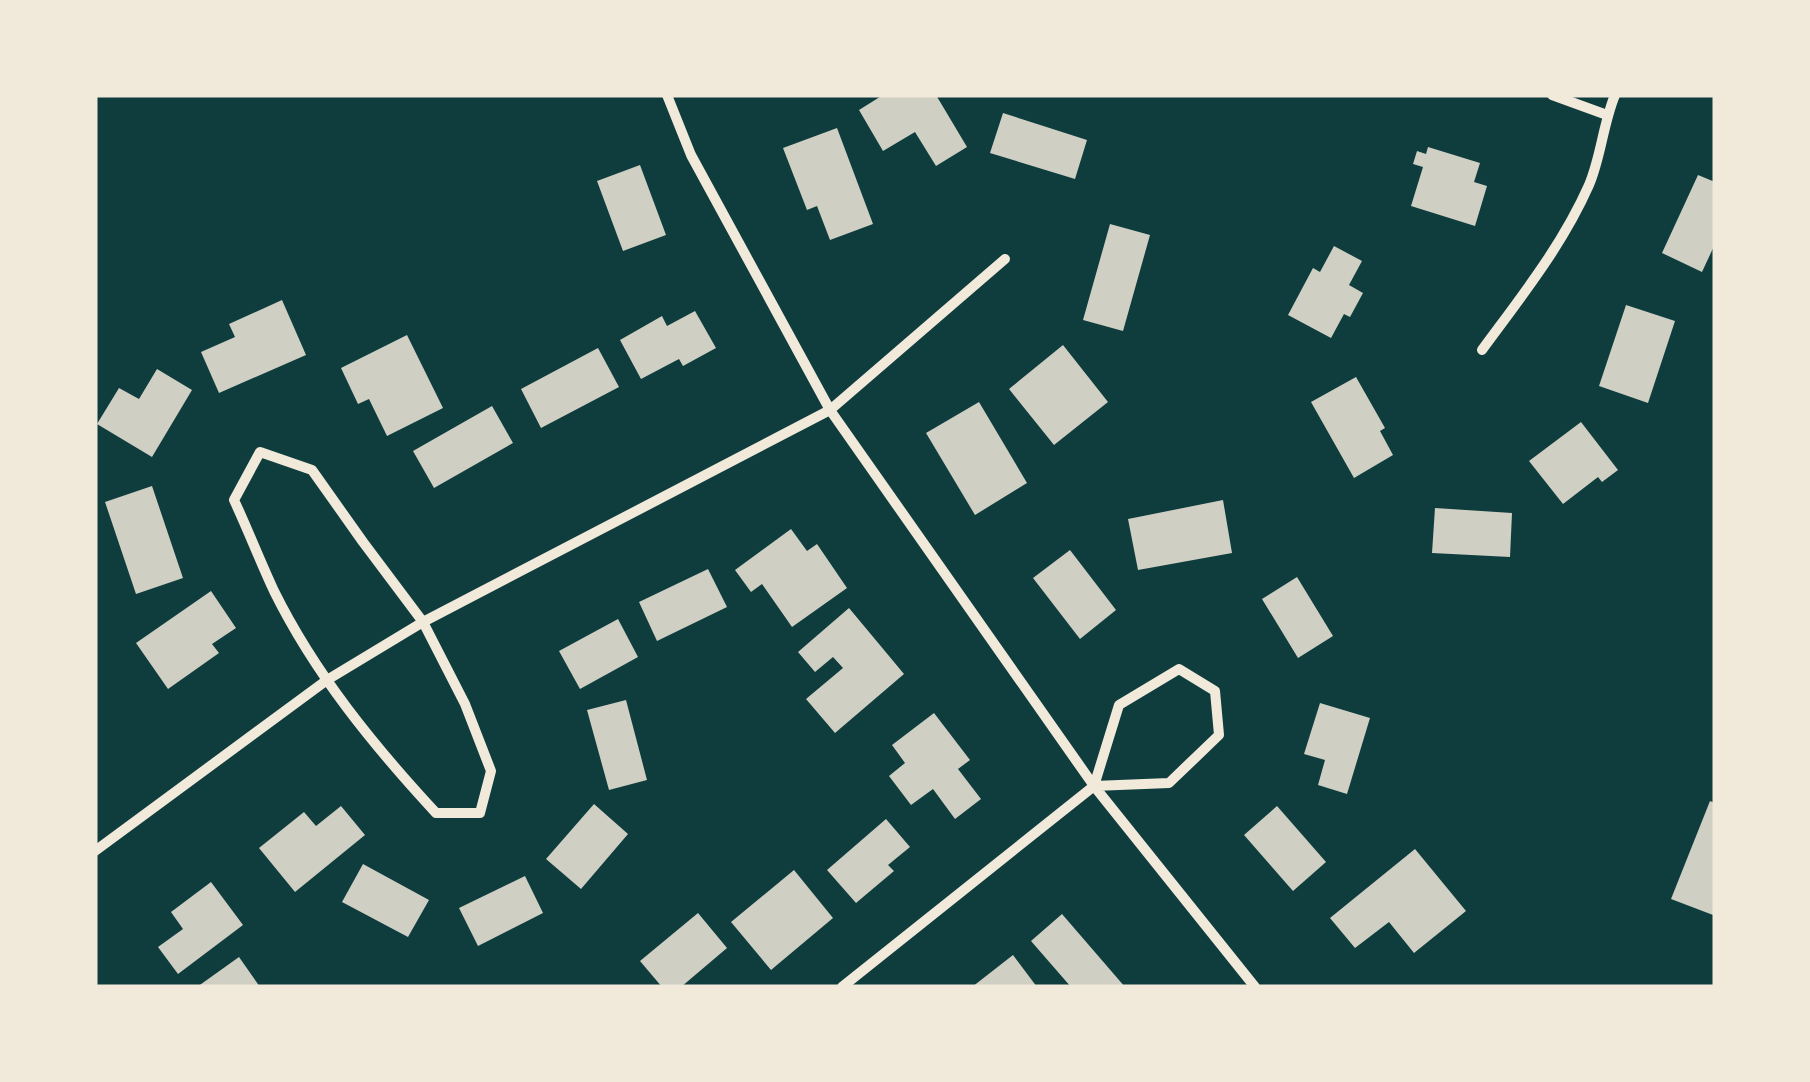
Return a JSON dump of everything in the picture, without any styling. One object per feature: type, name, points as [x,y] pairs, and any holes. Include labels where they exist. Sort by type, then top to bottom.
[{"type":"street","points":[[667,95],[692,155],[830,410],[1094,786],[1256,987]]},
{"type":"street","points":[[1552,95],[1606,115]]},
{"type":"street","points":[[1482,350],[1559,245],[1590,182],[1606,115],[1615,95]]},
{"type":"street","points":[[95,850],[326,680],[422,622],[830,410],[1005,259]]},
{"type":"street","points":[[260,452],[312,470],[422,622],[465,704],[492,771],[480,813],[436,813],[386,759],[326,680],[276,594],[234,500],[260,452]]},
{"type":"street","points":[[842,987],[1094,786],[1119,704],[1180,669],[1215,690],[1219,735],[1168,782],[1094,786]]},
{"type":"building","points":[[883,95],[936,95],[967,147],[936,166],[915,132],[883,151],[859,110]]},
{"type":"building","points":[[1003,113],[1087,140],[1075,179],[990,153]]},
{"type":"building","points":[[837,128],[873,224],[830,240],[817,206],[807,210],[783,148]]},
{"type":"building","points":[[1428,147],[1480,163],[1474,182],[1487,186],[1475,226],[1411,206],[1423,167],[1413,164],[1417,151],[1426,154]]},
{"type":"building","points":[[640,165],[666,235],[623,251],[597,181]]},
{"type":"building","points":[[1698,175],[1715,182],[1715,244],[1702,272],[1662,253]]},
{"type":"building","points":[[1110,224],[1150,235],[1123,331],[1083,320]]},
{"type":"building","points":[[1334,246],[1362,261],[1349,285],[1363,293],[1350,317],[1344,314],[1331,338],[1288,315],[1313,268],[1320,272]]},
{"type":"building","points":[[282,300],[306,355],[219,393],[201,352],[235,337],[229,324]]},
{"type":"building","points":[[1626,305],[1675,321],[1648,403],[1599,386]]},
{"type":"building","points":[[695,311],[716,348],[683,366],[679,359],[641,379],[620,340],[662,316],[667,326]]},
{"type":"building","points":[[407,335],[443,408],[387,436],[369,399],[358,404],[341,368]]},
{"type":"building","points":[[1063,345],[1108,402],[1054,445],[1009,389]]},
{"type":"building","points":[[598,348],[619,387],[541,428],[521,389]]},
{"type":"building","points":[[157,369],[192,390],[152,457],[97,424],[119,388],[139,399]]},
{"type":"building","points":[[1356,377],[1385,428],[1380,431],[1393,455],[1354,478],[1311,402]]},
{"type":"building","points":[[979,402],[1027,483],[975,515],[926,433]]},
{"type":"building","points":[[492,406],[513,443],[434,488],[413,451]]},
{"type":"building","points":[[1581,422],[1618,470],[1602,482],[1598,477],[1563,504],[1529,461]]},
{"type":"building","points":[[152,486],[183,578],[136,594],[105,502]]},
{"type":"building","points":[[1223,500],[1232,553],[1138,570],[1128,519]]},
{"type":"building","points":[[1435,508],[1512,513],[1510,557],[1432,553]]},
{"type":"building","points":[[791,529],[807,551],[817,544],[847,588],[792,627],[762,584],[751,592],[735,570]]},
{"type":"building","points":[[1070,550],[1116,610],[1080,639],[1033,578]]},
{"type":"building","points":[[708,569],[727,607],[657,641],[639,602]]},
{"type":"building","points":[[1297,577],[1333,636],[1298,658],[1262,599]]},
{"type":"building","points":[[211,591],[236,628],[212,644],[219,653],[168,689],[136,643]]},
{"type":"building","points":[[849,608],[904,674],[835,733],[806,699],[843,668],[833,657],[815,672],[798,652]]},
{"type":"building","points":[[618,619],[638,657],[580,689],[559,651]]},
{"type":"building","points":[[626,700],[647,780],[609,790],[587,710]]},
{"type":"building","points":[[1320,703],[1370,718],[1347,794],[1318,785],[1325,760],[1304,754]]},
{"type":"building","points":[[934,713],[970,760],[958,769],[981,799],[955,819],[933,789],[911,805],[889,776],[905,763],[892,745]]},
{"type":"building","points":[[1710,801],[1715,803],[1713,915],[1671,899]]},
{"type":"building","points":[[594,804],[628,834],[581,889],[546,859]]},
{"type":"building","points":[[341,806],[365,835],[295,892],[259,848],[304,812],[316,826]]},
{"type":"building","points":[[1277,806],[1326,862],[1293,891],[1244,835]]},
{"type":"building","points":[[886,819],[910,847],[888,865],[894,871],[856,903],[827,870]]},
{"type":"building","points":[[1415,849],[1466,911],[1414,953],[1389,922],[1355,948],[1330,918]]},
{"type":"building","points":[[363,864],[429,900],[408,937],[342,902]]},
{"type":"building","points":[[794,870],[833,918],[771,970],[731,922]]},
{"type":"building","points":[[525,876],[543,913],[478,946],[459,908]]},
{"type":"building","points":[[211,882],[243,925],[178,974],[158,947],[183,929],[171,912]]},
{"type":"building","points":[[698,913],[727,948],[681,987],[662,987],[640,961]]},
{"type":"building","points":[[1062,914],[1125,987],[1071,987],[1031,941]]},
{"type":"building","points":[[1013,955],[1037,987],[972,987]]},
{"type":"building","points":[[239,957],[260,987],[197,987]]}]
